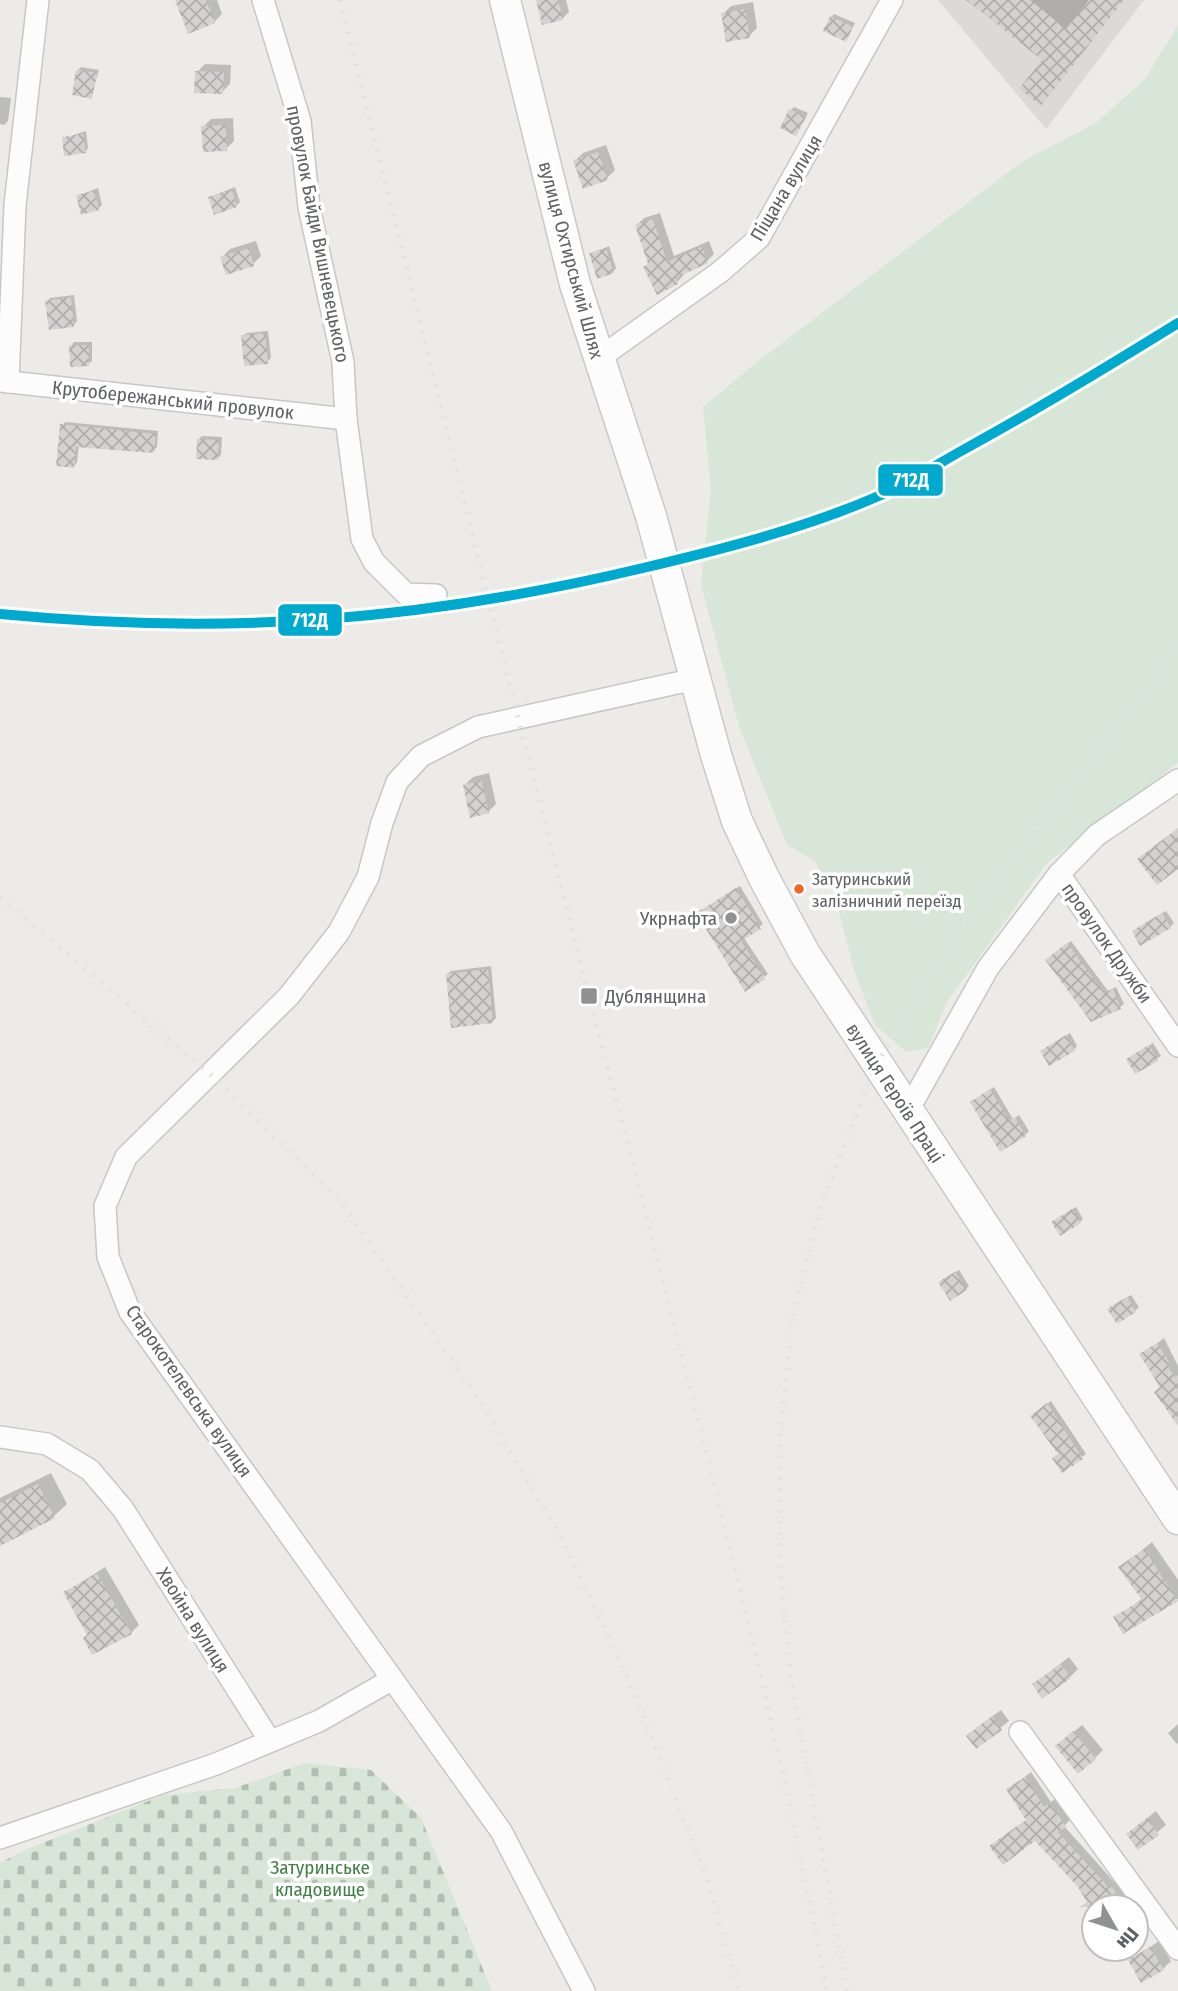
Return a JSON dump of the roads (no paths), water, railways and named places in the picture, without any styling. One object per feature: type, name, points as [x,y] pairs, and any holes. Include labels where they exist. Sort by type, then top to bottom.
[{"type":"main road","name":"вулиця Охтирський Шлях","points":[[505,0],[575,284],[651,516],[684,632]]},
{"type":"main road","name":"вулиця Героїв Праці","points":[[684,632],[737,821],[805,954],[1178,1519]]},
{"type":"street","points":[[4,382],[15,205],[38,0]]},
{"type":"street","name":"провулок Байди Вишневецького","points":[[263,0],[300,121],[309,208],[343,362],[346,419],[362,539],[373,562],[406,594],[436,595]]},
{"type":"street","name":"Піщана вулиця","points":[[598,359],[720,272],[759,238],[892,0]]},
{"type":"street","name":"Крутобережанський провулок","points":[[4,382],[346,419]]},
{"type":"street","name":"Старокотелевська вулиця","points":[[584,1991],[501,1831],[130,1312],[108,1257],[105,1206],[126,1157],[289,996],[339,932],[368,877],[382,823],[397,782],[421,756],[478,727],[695,679]]},
{"type":"street","points":[[907,1112],[988,968],[1059,874],[1097,835],[1178,780]]},
{"type":"street","name":"провулок Дружби","points":[[1059,874],[1178,1046]]},
{"type":"street","name":"Хвойна вулиця","points":[[0,1437],[47,1444],[90,1470],[123,1510],[270,1741]]},
{"type":"street","points":[[0,1839],[216,1764],[319,1721],[391,1680]]},
{"type":"street","points":[[1020,1732],[1178,1949]]},
{"type":"railway","points":[[340,0],[524,742],[716,1488],[775,1739],[827,1991]]},
{"type":"railway","points":[[847,1991],[792,1684],[781,1576],[779,1448],[792,1321],[820,1208],[876,1065],[958,931],[1178,648]]},
{"type":"railway","points":[[0,897],[210,1074],[338,1198],[478,1398],[560,1535],[628,1678],[709,1884],[739,1991]]},
{"type":"place","name":"Затуринський залізничний переїзд","points":[[799,889]]},
{"type":"place","name":"Укрнафта","points":[[731,918]]},
{"type":"place","name":"Дублянщина","points":[[589,996]]},
{"type":"park label","name":"Затуринське кладовище","points":[[320,1878]]}]
